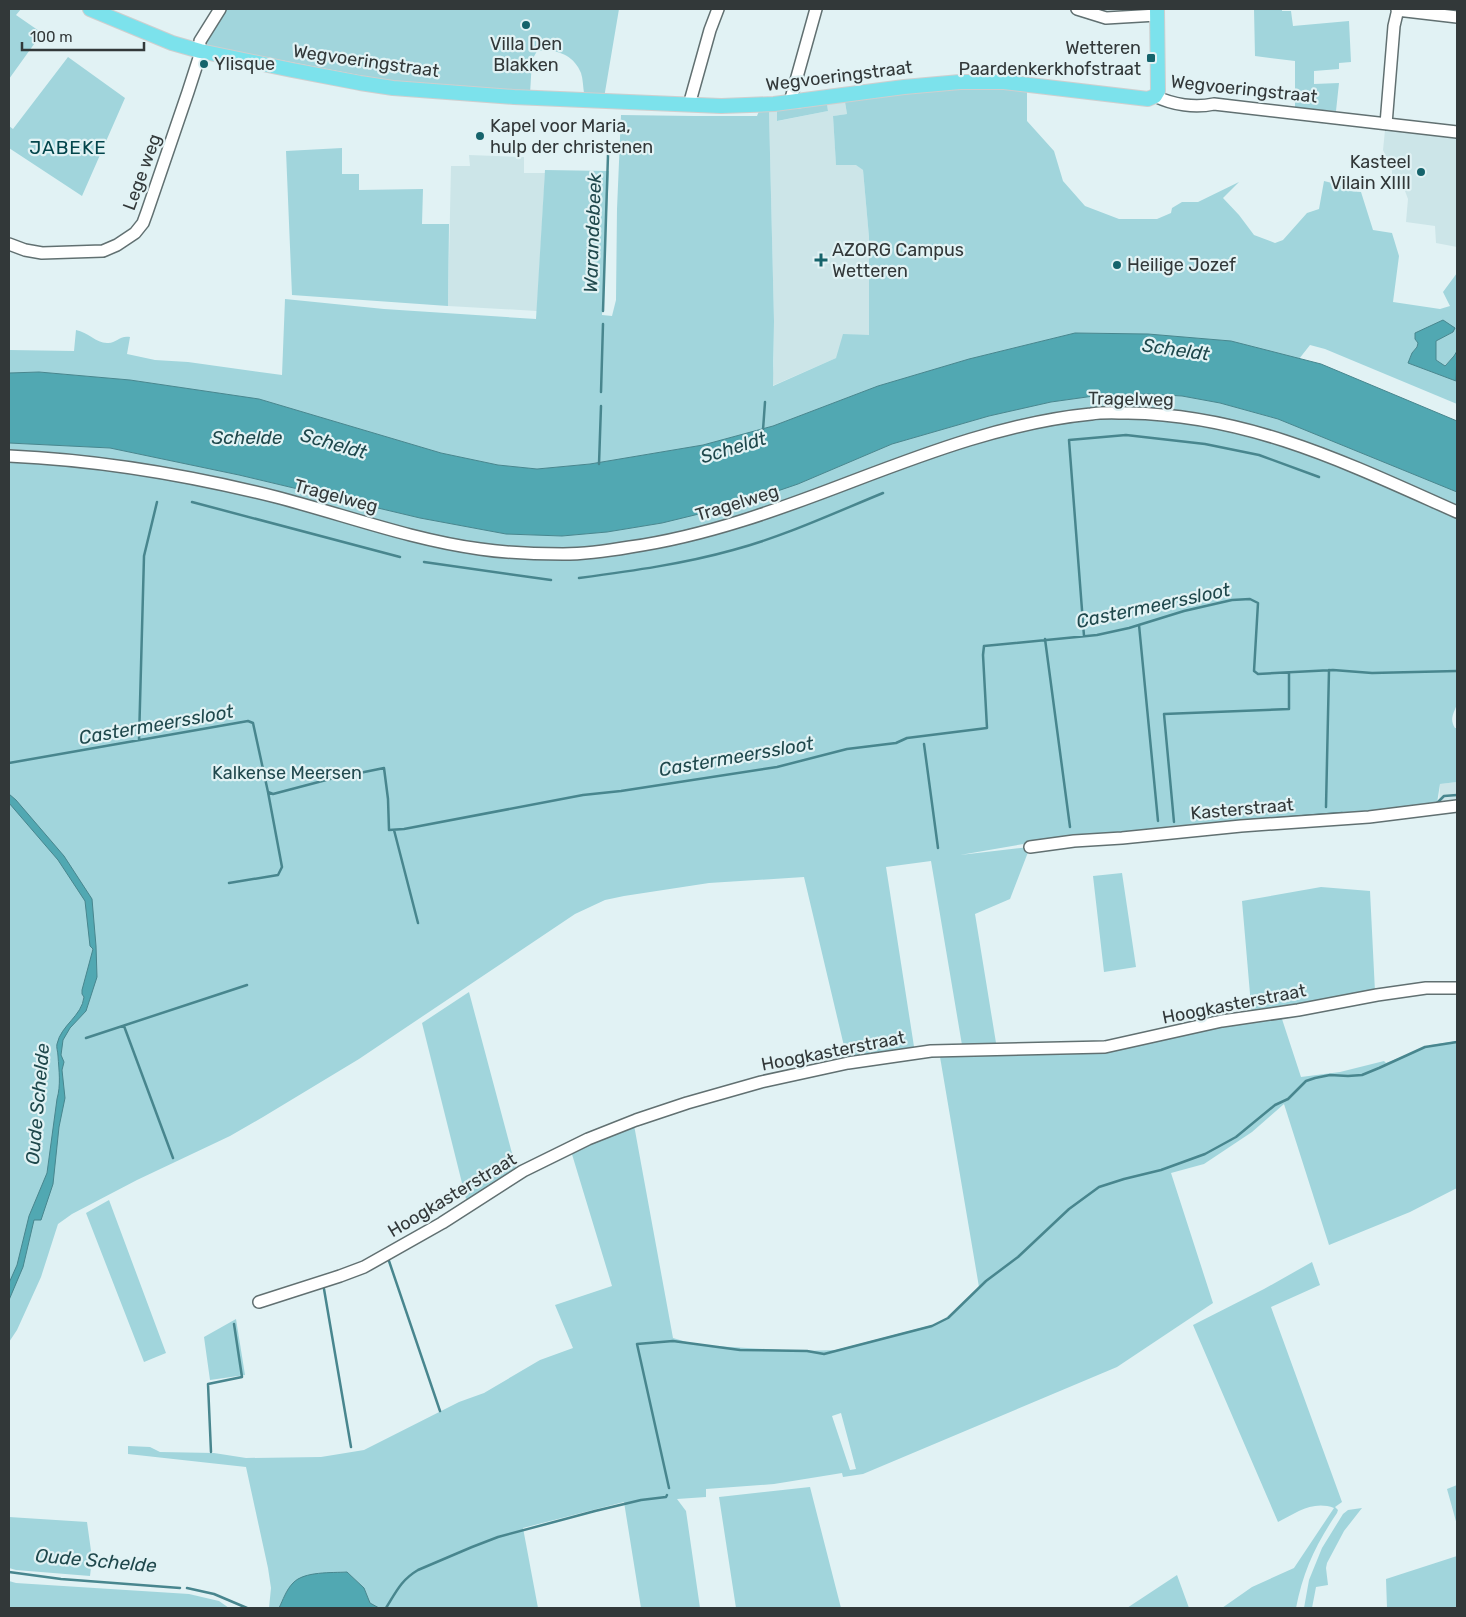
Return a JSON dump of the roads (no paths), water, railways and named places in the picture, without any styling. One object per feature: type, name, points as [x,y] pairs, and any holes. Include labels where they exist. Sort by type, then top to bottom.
[{"type":"main road","name":"Wegvoeringstraat","points":[[90,9],[172,43],[200,51],[360,84],[393,88],[514,97],[721,106],[790,102],[904,87],[960,82],[1004,82],[1148,99],[1155,96]]},
{"type":"main road","points":[[1155,96],[1158,91],[1157,12]]},
{"type":"street","name":"Lege weg","points":[[9,244],[25,250],[42,253],[103,251],[135,234],[143,222],[188,92],[200,51],[202,37],[220,9]]},
{"type":"street","points":[[689,105],[710,30],[718,9]]},
{"type":"street","points":[[790,102],[816,9]]},
{"type":"street","points":[[1078,9],[1106,18],[1157,12]]},
{"type":"street","points":[[1386,124],[1397,9],[1457,17]]},
{"type":"street","name":"Wegvoeringstraat","points":[[1155,96],[1164,101],[1201,107],[1214,104],[1457,132]]},
{"type":"street","name":"Tragelweg","points":[[9,456],[68,460],[171,474],[264,494],[418,536],[479,549],[516,553],[585,554],[666,541],[712,530],[783,507],[921,456],[1008,428],[1057,418],[1095,413],[1144,414],[1176,416],[1213,422],[1291,442],[1457,512]]},
{"type":"street","name":"Kasterstraat","points":[[1030,846],[1377,816],[1457,806]]},
{"type":"street","name":"Hoogkasterstraat","points":[[259,1302],[364,1267],[442,1223],[524,1171],[588,1139],[687,1103],[761,1082],[848,1063],[931,1051],[1105,1047],[1222,1021],[1298,1010],[1377,995],[1426,988],[1457,988]]},
{"type":"water","points":[[1443,320],[1455,328],[1453,332],[1436,341],[1436,360],[1445,366],[1457,351],[1456,381],[1408,363],[1418,343],[1415,339],[1415,333]]},
{"type":"water","name":"Schelde","points":[[1075,333],[1148,334],[1231,341],[1321,364],[1457,421],[1457,492],[1278,419],[1220,403],[1182,396],[1148,394],[1094,396],[1051,402],[989,416],[892,444],[798,484],[757,498],[662,523],[607,532],[562,536],[506,534],[420,518],[239,475],[110,448],[9,443],[9,373],[39,372],[130,380],[259,399],[441,453],[498,465],[537,469],[590,464],[703,445],[773,426],[878,386],[969,359]]},
{"type":"water","points":[[9,794],[64,856],[92,899],[97,977],[86,1011],[70,1028],[63,1040],[61,1055],[64,1062],[62,1070],[65,1098],[59,1127],[53,1184],[41,1220],[34,1220],[23,1267],[9,1300],[9,1283],[17,1265],[29,1216],[47,1173],[59,1088],[57,1044],[63,1031],[80,1010],[84,997],[82,990],[93,949],[90,946],[85,901],[58,860],[9,803]]},
{"type":"water","points":[[347,1572],[364,1588],[370,1603],[379,1608],[279,1608],[288,1589],[298,1579],[318,1573]]},
{"type":"waterway","name":"Warandebeek","points":[[603,311],[608,155]]},
{"type":"waterway","name":"Warandebeek","points":[[601,392],[603,324]]},
{"type":"waterway","name":"Scheldt","points":[[763,430],[765,402]]},
{"type":"waterway","name":"Warandebeek","points":[[599,464],[601,406]]},
{"type":"waterway","points":[[1084,636],[1069,440],[1126,435],[1205,444],[1259,455],[1319,477]]},
{"type":"waterway","points":[[579,578],[676,563],[733,550],[790,531],[883,493]]},
{"type":"waterway","points":[[139,740],[144,556],[157,502]]},
{"type":"waterway","points":[[192,502],[400,557]]},
{"type":"waterway","points":[[424,562],[551,580]]},
{"type":"waterway","name":"Castermeerssloot","points":[[9,763],[248,721],[253,723],[268,792],[273,794],[330,779],[384,768],[389,830],[404,829],[583,795],[777,767],[847,749],[896,743],[907,738],[987,728],[984,646],[1097,635],[1232,600],[1250,599],[1258,603],[1254,671],[1258,674],[1333,670],[1372,673],[1457,671]]},
{"type":"waterway","points":[[1139,625],[1158,821]]},
{"type":"waterway","points":[[1045,639],[1070,827]]},
{"type":"waterway","points":[[1326,807],[1329,670]]},
{"type":"waterway","points":[[1174,822],[1164,714],[1289,709],[1289,673]]},
{"type":"waterway","points":[[924,744],[938,848]]},
{"type":"waterway","points":[[229,883],[278,875],[282,867],[268,792]]},
{"type":"waterway","points":[[1434,804],[1444,796],[1457,795]]},
{"type":"waterway","points":[[1240,821],[1342,813]]},
{"type":"waterway","points":[[394,830],[418,923]]},
{"type":"waterway","points":[[86,1038],[247,985]]},
{"type":"waterway","points":[[124,1026],[173,1158]]},
{"type":"waterway","points":[[669,1488],[637,1344],[673,1341],[740,1350],[807,1351],[824,1354],[932,1326],[948,1318],[986,1281],[1018,1257],[1069,1209],[1099,1187],[1161,1170],[1205,1154],[1236,1137],[1275,1105],[1288,1099],[1306,1081],[1330,1075],[1362,1075],[1425,1047],[1457,1042]]},
{"type":"waterway","points":[[389,1261],[440,1411]]},
{"type":"waterway","points":[[324,1289],[351,1447]]},
{"type":"waterway","points":[[211,1452],[208,1384],[242,1377],[234,1324]]},
{"type":"waterway","points":[[386,1608],[399,1587],[412,1574],[472,1547],[498,1537],[595,1511],[641,1500],[666,1497],[667,1495]]},
{"type":"waterway","name":"Oude Schelde","points":[[9,1572],[61,1579],[180,1588]]},
{"type":"waterway","name":"Oude Schelde","points":[[187,1588],[214,1594],[247,1608]]},
{"type":"place","name":"Villa Den Blakken","points":[[526,25]]},
{"type":"place","name":"Wetteren Paardenkerkhofstraat","points":[[1151,58]]},
{"type":"place","name":"Ylisque","points":[[204,64]]},
{"type":"place","name":"Kapel voor Maria, hulp der christenen","points":[[480,136]]},
{"type":"place","name":"Kasteel Vilain XIIII","points":[[1421,172]]},
{"type":"place","name":"AZORG Campus Wetteren","points":[[821,260]]},
{"type":"place","name":"Heilige Jozef","points":[[1117,265]]},
{"type":"district","name":"JABEKE","points":[[68,147]]},
{"type":"park label","name":"Kalkense Meersen","points":[[287,773]]}]
